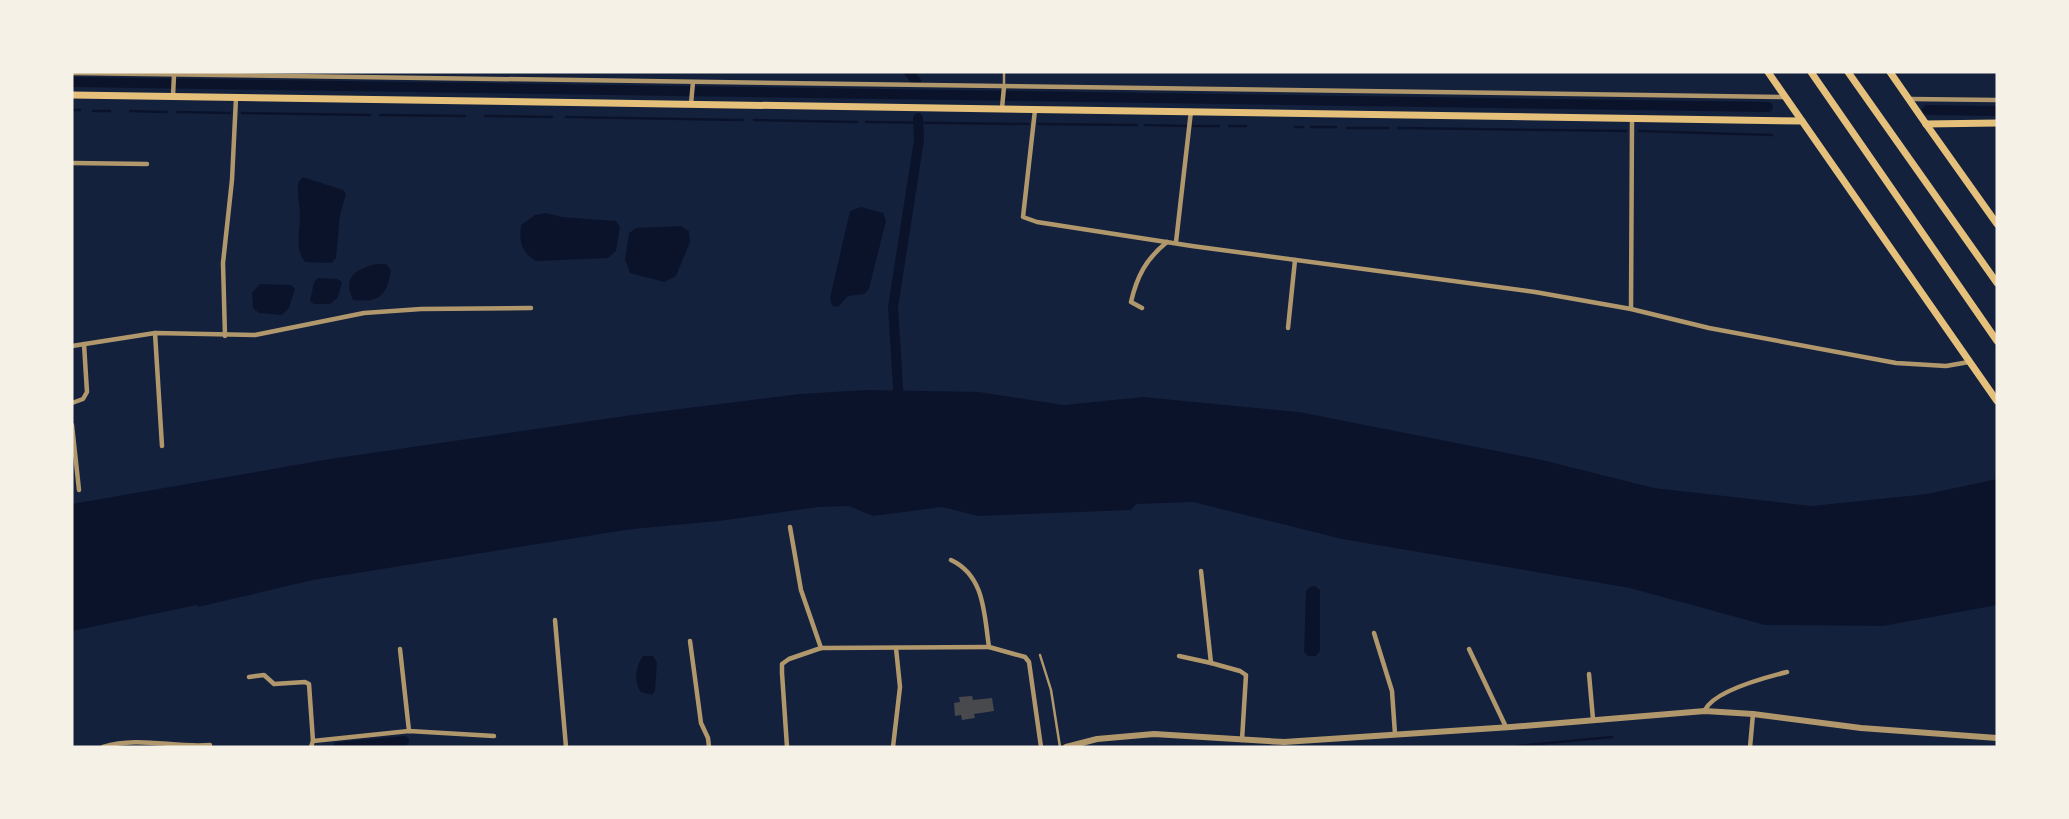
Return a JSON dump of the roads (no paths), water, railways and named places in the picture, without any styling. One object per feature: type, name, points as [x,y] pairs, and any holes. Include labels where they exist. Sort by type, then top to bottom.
[{"type":"main road","points":[[1768,72],[1997,401]]},
{"type":"main road","points":[[1811,72],[1997,341]]},
{"type":"main road","points":[[1848,72],[1997,283]]},
{"type":"main road","points":[[1890,72],[1997,224]]},
{"type":"main road","points":[[72,95],[174,93],[236,98],[692,101],[1003,106],[1035,110],[1802,121]]},
{"type":"main road","points":[[1926,124],[1997,123]]},
{"type":"street","points":[[72,73],[174,78],[1004,90],[1786,97]]},
{"type":"street","points":[[174,78],[174,93]]},
{"type":"street","points":[[692,101],[693,84]]},
{"type":"street","points":[[1003,106],[1004,90]]},
{"type":"street","points":[[225,336],[223,263],[232,180],[236,98]]},
{"type":"street","points":[[1909,99],[1997,100]]},
{"type":"street","points":[[1035,110],[1023,217],[1037,222],[1535,292],[1896,363],[1946,366],[1970,362]]},
{"type":"street","points":[[1176,242],[1191,111]]},
{"type":"street","points":[[1631,309],[1632,117]]},
{"type":"street","points":[[72,163],[147,164]]},
{"type":"street","points":[[1142,308],[1131,302],[1138,275],[1153,253],[1167,241]]},
{"type":"street","points":[[1288,328],[1295,260]]},
{"type":"street","points":[[72,346],[155,333],[255,335],[364,313],[421,309],[531,308]]},
{"type":"street","points":[[155,333],[162,446]]},
{"type":"street","points":[[72,403],[83,399],[87,392],[84,344]]},
{"type":"street","points":[[72,425],[79,490]]},
{"type":"street","points":[[790,527],[800,590],[821,648]]},
{"type":"street","points":[[951,560],[961,565],[977,583],[989,647]]},
{"type":"street","points":[[1200,571],[1211,663]]},
{"type":"street","points":[[555,620],[566,747]]},
{"type":"street","points":[[1374,632],[1392,691],[1395,735]]},
{"type":"street","points":[[690,641],[701,723],[709,747]]},
{"type":"street","points":[[787,747],[782,664],[789,659],[821,648],[989,647],[1025,657],[1030,662],[1041,747]]},
{"type":"street","points":[[893,747],[900,687],[896,648]]},
{"type":"street","points":[[400,649],[409,731]]},
{"type":"street","points":[[1469,649],[1506,727]]},
{"type":"street","points":[[1180,656],[1240,671],[1246,675],[1242,740]]},
{"type":"street","points":[[1705,711],[1713,700],[1761,678],[1787,672]]},
{"type":"street","points":[[1589,674],[1593,719]]},
{"type":"street","points":[[249,677],[264,675],[274,684],[309,684],[312,744],[409,731],[494,736]]},
{"type":"street","points":[[1066,747],[1097,739],[1154,734],[1284,742],[1705,711],[1753,713],[1861,728],[1997,738]]},
{"type":"street","points":[[1750,747],[1753,713]]},
{"type":"street","points":[[103,747],[134,741],[210,745]]},
{"type":"lane","points":[[1004,72],[1004,90]]},
{"type":"lane","points":[[1040,656],[1051,690],[1060,747]]},
{"type":"water","points":[[303,177],[343,190],[346,194],[340,215],[336,258],[332,263],[305,262],[302,257],[298,240],[298,190]]},
{"type":"water","points":[[861,207],[883,213],[886,221],[869,289],[864,294],[848,296],[838,307],[832,306],[830,298],[850,211]]},
{"type":"water","points":[[546,213],[562,217],[616,221],[620,227],[616,251],[608,258],[536,261],[522,246],[521,225],[535,215]]},
{"type":"water","points":[[681,226],[689,231],[690,242],[676,276],[664,282],[630,273],[625,259],[629,233],[636,228]]},
{"type":"water","points":[[386,264],[391,270],[381,296],[370,300],[353,300],[349,285],[353,275],[362,268]]},
{"type":"water","points":[[318,278],[337,279],[342,282],[338,297],[330,304],[314,304],[310,301],[314,282]]},
{"type":"water","points":[[260,284],[291,285],[295,289],[289,308],[282,315],[259,313],[253,308],[252,293]]},
{"type":"water","points":[[866,390],[979,392],[1064,405],[1143,397],[1299,412],[1538,459],[1654,488],[1812,506],[1927,494],[1997,479],[1997,605],[1883,626],[1765,625],[1630,588],[1342,539],[1193,502],[1136,504],[1131,510],[978,516],[942,507],[873,516],[849,506],[818,507],[719,521],[632,529],[313,580],[198,607],[197,605],[72,631],[72,504],[330,459],[632,415],[799,394]]},
{"type":"water","points":[[1315,586],[1320,590],[1320,651],[1316,656],[1308,656],[1304,652],[1306,591]]},
{"type":"water","points":[[643,656],[653,656],[657,663],[655,691],[652,695],[641,692],[637,683],[637,669]]},
{"type":"waterway","points":[[909,72],[916,81]]},
{"type":"waterway","points":[[72,82],[1768,107]]},
{"type":"waterway","points":[[72,110],[80,110]]},
{"type":"waterway","points":[[1927,110],[1997,111]]},
{"type":"waterway","points":[[93,111],[110,111]]},
{"type":"waterway","points":[[130,111],[167,112]]},
{"type":"waterway","points":[[177,112],[230,113]]},
{"type":"waterway","points":[[242,113],[370,115]]},
{"type":"waterway","points":[[380,115],[465,116]]},
{"type":"waterway","points":[[485,116],[552,117]]},
{"type":"waterway","points":[[566,117],[743,120]]},
{"type":"waterway","points":[[899,402],[893,307],[919,140],[918,118]]},
{"type":"waterway","points":[[754,120],[857,122]]},
{"type":"waterway","points":[[866,122],[1028,124]]},
{"type":"waterway","points":[[1038,124],[1137,125]]},
{"type":"waterway","points":[[1145,125],[1186,126]]},
{"type":"waterway","points":[[1193,126],[1219,126]]},
{"type":"waterway","points":[[1229,126],[1246,126]]},
{"type":"waterway","points":[[1295,127],[1303,127]]},
{"type":"waterway","points":[[1311,127],[1336,127]]},
{"type":"waterway","points":[[1347,128],[1388,128]]},
{"type":"waterway","points":[[1398,128],[1626,131]]},
{"type":"waterway","points":[[1639,131],[1772,135]]},
{"type":"waterway","points":[[1517,746],[1612,737]]},
{"type":"waterway","points":[[338,747],[404,741]]},
{"type":"waterway","points":[[1504,747],[1510,747]]}]
